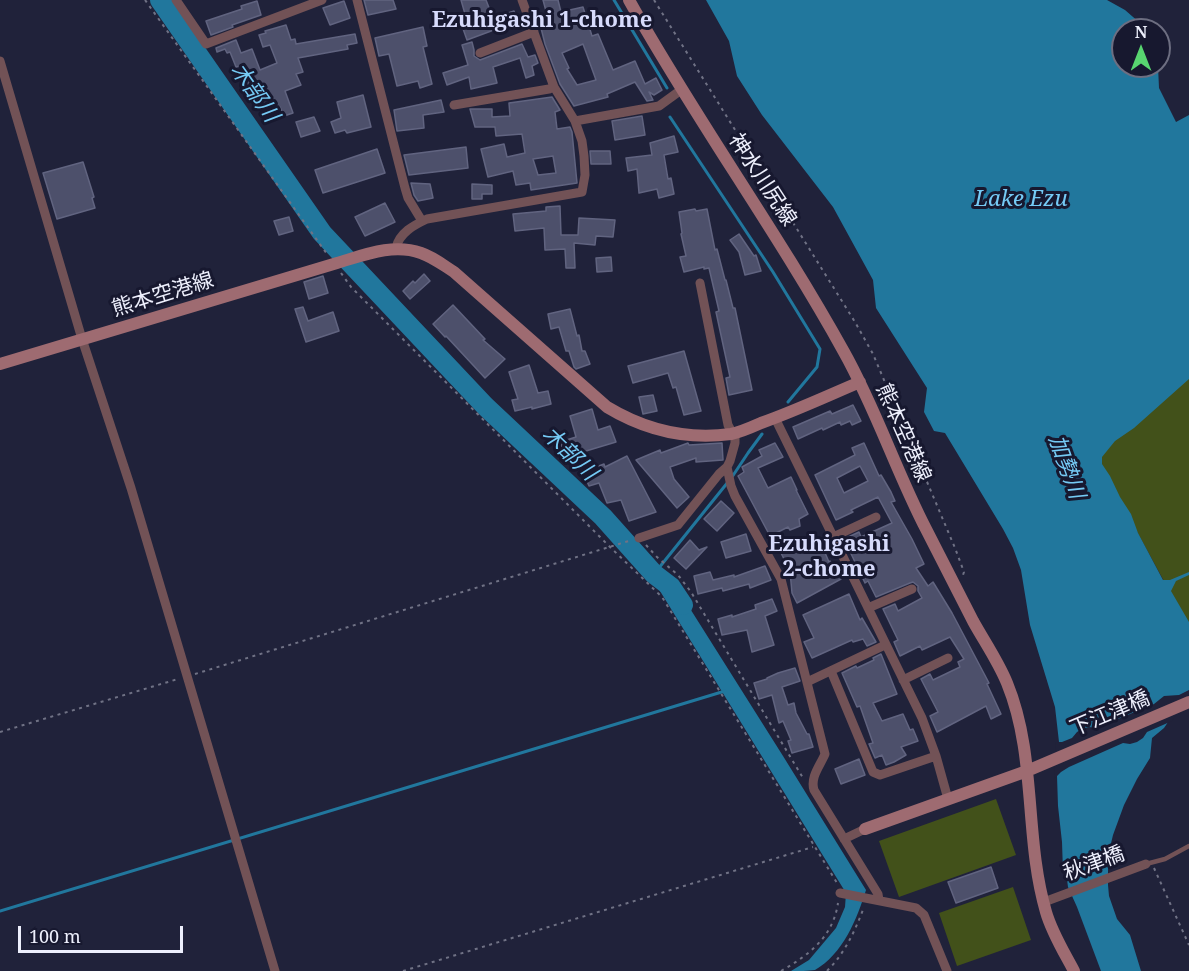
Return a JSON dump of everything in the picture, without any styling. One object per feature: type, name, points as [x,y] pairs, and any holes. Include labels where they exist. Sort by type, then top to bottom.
[{"type":"main road","name":"神水川尻線","points":[[629,0],[681,90],[792,263],[860,382]]},
{"type":"main road","name":"熊本空港線","points":[[0,364],[335,263],[380,250],[396,248],[420,252],[433,258],[453,272],[607,407],[623,417],[658,430],[684,434],[733,434],[860,382],[913,503],[1007,682],[1020,726],[1027,771],[1035,858],[1049,900],[1052,929],[1074,971]]},
{"type":"main road","name":"下江津橋","points":[[866,829],[1027,771],[1189,702]]},
{"type":"street","points":[[176,0],[206,44],[322,0]]},
{"type":"street","points":[[357,0],[405,188],[408,198],[422,221]]},
{"type":"street","points":[[396,248],[399,239],[406,231],[422,221],[582,192],[585,175],[582,141],[575,121],[554,87],[522,0]]},
{"type":"street","points":[[480,53],[534,32]]},
{"type":"street","points":[[0,61],[82,339],[131,488],[275,971]]},
{"type":"street","points":[[454,105],[554,87]]},
{"type":"street","points":[[575,121],[659,106],[681,90]]},
{"type":"street","points":[[700,283],[728,425],[735,438],[728,469],[731,486],[781,579],[825,754],[812,783],[814,790],[878,894],[871,899]]},
{"type":"street","points":[[775,418],[922,718],[948,799]]},
{"type":"street","points":[[637,539],[678,525],[719,474],[728,469]]},
{"type":"street","points":[[833,537],[876,517]]},
{"type":"street","points":[[868,608],[912,589]]},
{"type":"street","points":[[807,682],[885,645]]},
{"type":"street","points":[[903,680],[948,658]]},
{"type":"street","points":[[831,671],[873,772],[880,775],[936,756]]},
{"type":"street","points":[[844,839],[866,829]]},
{"type":"street","name":"秋津橋","points":[[1049,900],[1148,863]]},
{"type":"street","points":[[841,893],[916,908],[924,915],[946,971]]},
{"type":"lane","points":[[1148,863],[1165,859],[1189,846]]},
{"type":"path","points":[[145,0],[351,287],[662,597],[838,884],[841,893],[838,908],[820,944],[802,959],[781,971]]},
{"type":"path","points":[[654,0],[873,354],[964,572],[961,578],[954,583]]},
{"type":"path","points":[[0,732],[637,539],[678,575],[691,592],[804,778],[812,783]]},
{"type":"path","points":[[403,971],[815,847]]},
{"type":"path","points":[[1148,863],[1189,945]]},
{"type":"path","points":[[827,971],[846,948],[866,903],[871,899]]},
{"type":"green space","points":[[1189,368],[1189,627],[1099,462],[1101,451]]},
{"type":"green space","points":[[996,799],[1016,855],[899,897],[879,841]]},
{"type":"green space","points":[[1013,887],[1031,940],[957,966],[939,913]]},
{"type":"water","name":"Lake Ezu","points":[[706,0],[1107,0],[1134,18],[1111,18],[1111,78],[1159,78],[1159,88],[1176,122],[1189,115],[1189,379],[1134,428],[1115,441],[1102,457],[1102,464],[1131,514],[1138,533],[1163,580],[1170,580],[1189,572],[1189,575],[1176,581],[1171,591],[1189,622],[1189,691],[1164,728],[1152,738],[1150,758],[1124,805],[1108,856],[1109,896],[1117,919],[1130,935],[1141,971],[1101,971],[1068,887],[1066,872],[1063,872],[1057,776],[1059,742],[1055,707],[1030,625],[1021,570],[1013,548],[945,433],[934,431],[924,412],[927,388],[876,308],[873,280],[833,207],[762,115],[737,76],[729,41]]},
{"type":"water","points":[[672,580],[866,890],[848,935],[834,955],[815,970],[791,971],[809,960],[836,928],[845,907],[846,893],[660,591]]},
{"type":"pier","points":[[1189,690],[1189,696],[1172,721],[1147,732],[1137,742],[1123,743],[1069,767],[1054,779],[1056,742],[1072,738],[1082,729],[1096,728],[1154,704],[1164,696],[1179,695]]},
{"type":"building","points":[[364,0],[393,0],[396,9],[368,15]]},
{"type":"building","points":[[461,0],[486,0],[493,18],[514,11],[518,21],[467,40],[461,23],[467,21]]},
{"type":"building","points":[[543,0],[558,0],[561,12],[583,7],[592,36],[598,34],[613,70],[635,61],[645,84],[656,78],[662,90],[654,95],[649,92],[653,100],[647,101],[635,82],[607,94],[608,97],[574,106],[560,84],[545,44],[540,24],[549,22]],"holes":[[[583,44],[596,80],[577,85],[567,69],[569,68],[562,53]]]},
{"type":"building","points":[[257,1],[261,15],[211,35],[206,21],[242,9],[241,6]]},
{"type":"building","points":[[344,1],[350,18],[330,25],[323,8]]},
{"type":"building","points":[[286,25],[291,40],[295,39],[296,44],[355,34],[357,43],[347,45],[348,49],[298,58],[303,72],[296,74],[301,85],[285,91],[293,113],[284,116],[280,107],[266,112],[257,82],[249,86],[241,67],[236,67],[230,52],[227,53],[225,49],[217,52],[216,48],[236,40],[241,53],[252,49],[260,70],[277,63],[270,45],[263,47],[259,35]]},
{"type":"building","points":[[423,27],[427,46],[423,47],[432,84],[420,88],[418,81],[397,86],[389,54],[379,56],[375,38]]},
{"type":"building","points":[[472,42],[474,56],[480,60],[522,44],[528,57],[535,55],[538,63],[532,66],[534,75],[526,78],[520,58],[493,67],[497,83],[471,89],[469,77],[447,85],[443,73],[468,65],[462,45]]},
{"type":"building","points":[[363,95],[371,127],[347,133],[345,130],[335,133],[331,122],[341,118],[337,102]]},
{"type":"building","points":[[552,97],[560,110],[555,112],[557,129],[570,127],[572,132],[577,183],[531,190],[530,183],[516,185],[513,171],[488,177],[481,149],[504,144],[507,157],[525,153],[522,134],[496,136],[495,127],[475,127],[470,109],[492,109],[492,117],[510,116],[509,103]],"holes":[[[553,156],[556,173],[538,175],[533,159]]]},
{"type":"building","points":[[441,100],[444,112],[423,115],[424,128],[397,131],[394,110]]},
{"type":"building","points":[[642,116],[645,135],[615,140],[612,121]]},
{"type":"building","points":[[314,117],[320,131],[301,137],[296,122]]},
{"type":"building","points":[[674,136],[678,152],[664,155],[668,179],[671,178],[674,194],[659,198],[657,189],[639,193],[637,169],[628,171],[626,158],[652,155],[650,143]]},
{"type":"building","points":[[466,147],[468,168],[409,175],[404,155]]},
{"type":"building","points":[[377,149],[385,173],[323,193],[315,170]]},
{"type":"building","points":[[590,151],[610,151],[611,164],[591,164]]},
{"type":"building","points":[[83,162],[94,197],[92,198],[95,208],[57,219],[43,173]]},
{"type":"building","points":[[411,183],[430,184],[433,198],[418,201]]},
{"type":"building","points":[[472,184],[492,185],[492,194],[482,194],[482,199],[472,199]]},
{"type":"building","points":[[385,203],[395,222],[365,236],[355,217]]},
{"type":"building","points":[[560,206],[561,235],[578,235],[579,218],[615,220],[613,237],[596,236],[595,245],[574,243],[575,268],[566,268],[565,249],[545,250],[544,228],[515,231],[513,214],[546,211],[546,207]]},
{"type":"building","points":[[695,209],[696,211],[707,209],[715,250],[717,249],[733,308],[735,308],[752,390],[729,395],[726,378],[730,377],[709,268],[684,272],[680,257],[686,256],[679,212]]},
{"type":"building","points":[[289,217],[293,231],[279,235],[274,221]]},
{"type":"building","points":[[739,234],[754,256],[756,255],[761,271],[745,275],[739,252],[730,240]]},
{"type":"building","points":[[611,257],[612,271],[597,272],[596,258]]},
{"type":"building","points":[[424,274],[430,281],[410,299],[403,291]]},
{"type":"building","points":[[323,276],[328,293],[309,299],[304,282]]},
{"type":"building","points":[[453,305],[485,339],[483,340],[505,359],[485,378],[433,324]]},
{"type":"building","points":[[303,307],[308,321],[333,312],[339,331],[306,342],[295,309]]},
{"type":"building","points":[[570,309],[582,351],[585,351],[590,364],[576,369],[569,351],[566,351],[559,327],[551,329],[548,314]]},
{"type":"building","points":[[684,351],[701,411],[684,415],[676,387],[673,388],[668,373],[633,383],[628,366]]},
{"type":"building","points":[[529,365],[538,393],[548,391],[551,404],[515,411],[512,400],[518,399],[509,372]]},
{"type":"building","points":[[653,395],[657,411],[643,414],[639,397]]},
{"type":"building","points":[[853,405],[861,421],[852,425],[850,421],[841,425],[840,422],[798,439],[793,427],[830,411],[832,414]]},
{"type":"building","points":[[592,409],[598,430],[610,426],[616,442],[566,457],[560,442],[576,437],[570,416]]},
{"type":"building","points":[[688,443],[689,445],[722,443],[723,460],[696,462],[696,458],[670,467],[674,479],[689,497],[677,508],[636,460],[660,450],[661,453]]},
{"type":"building","points":[[775,443],[783,457],[758,468],[768,488],[791,477],[808,514],[799,519],[800,526],[790,530],[788,527],[770,536],[738,476],[744,472],[742,467],[762,456],[759,450]]},
{"type":"building","points":[[864,443],[879,476],[881,475],[891,492],[895,501],[891,502],[924,564],[916,568],[928,586],[933,582],[952,613],[989,683],[987,684],[1001,714],[991,719],[986,706],[937,732],[930,716],[938,712],[921,679],[930,674],[933,680],[960,667],[958,662],[964,659],[950,637],[922,650],[920,646],[900,656],[894,642],[898,640],[883,609],[895,604],[898,611],[922,598],[918,586],[913,582],[876,597],[868,581],[865,583],[844,539],[859,532],[861,537],[892,523],[878,497],[836,520],[815,475],[855,455],[852,448]],"holes":[[[860,466],[868,481],[844,493],[837,478]]]},
{"type":"building","points":[[627,456],[656,512],[629,521],[621,500],[607,503],[599,483],[589,486],[583,472],[604,464],[605,467]]},
{"type":"building","points":[[721,501],[734,513],[717,531],[704,519]]},
{"type":"building","points":[[746,534],[751,551],[726,558],[721,542]]},
{"type":"building","points":[[819,539],[829,562],[841,579],[797,603],[792,593],[790,571],[781,553],[797,545],[798,548]]},
{"type":"building","points":[[690,540],[699,550],[707,547],[686,569],[674,558]]},
{"type":"building","points":[[765,566],[771,580],[750,588],[749,584],[723,591],[722,588],[698,594],[694,576],[710,572],[713,580],[734,575],[734,577]]},
{"type":"building","points":[[849,594],[860,620],[862,618],[876,642],[867,646],[863,639],[853,642],[852,640],[812,658],[804,642],[814,638],[803,615]]},
{"type":"building","points":[[772,599],[777,611],[765,616],[774,645],[752,652],[747,630],[722,635],[718,619],[756,609],[755,605]]},
{"type":"building","points":[[881,654],[897,694],[873,703],[882,721],[903,714],[918,741],[901,747],[906,755],[886,765],[882,755],[875,758],[869,744],[873,743],[860,706],[857,707],[842,673],[874,660],[873,658]]},
{"type":"building","points":[[795,668],[800,681],[782,687],[788,705],[794,703],[796,713],[809,734],[813,747],[792,753],[788,741],[791,740],[783,721],[779,723],[772,695],[759,699],[754,683]]},
{"type":"building","points":[[859,759],[865,775],[841,784],[835,769]]},
{"type":"building","points":[[991,867],[998,888],[956,903],[948,882]]},
{"type":"waterway","name":"木部川","points":[[160,0],[322,233],[485,406],[603,517],[654,574],[671,587],[683,605]]},
{"type":"waterway","points":[[614,0],[667,88]]},
{"type":"waterway","points":[[670,117],[773,272],[820,349],[817,367],[788,402]]},
{"type":"waterway","points":[[732,477],[762,434]]},
{"type":"waterway","points":[[654,574],[728,482]]},
{"type":"waterway","points":[[0,911],[725,691]]},
{"type":"district","name":"Ezuhigashi 1-chome","points":[[542,21]]},
{"type":"district","name":"Ezuhigashi 2-chome","points":[[829,558]]},
{"type":"water label","name":"加勢川","points":[[1066,467]]}]
